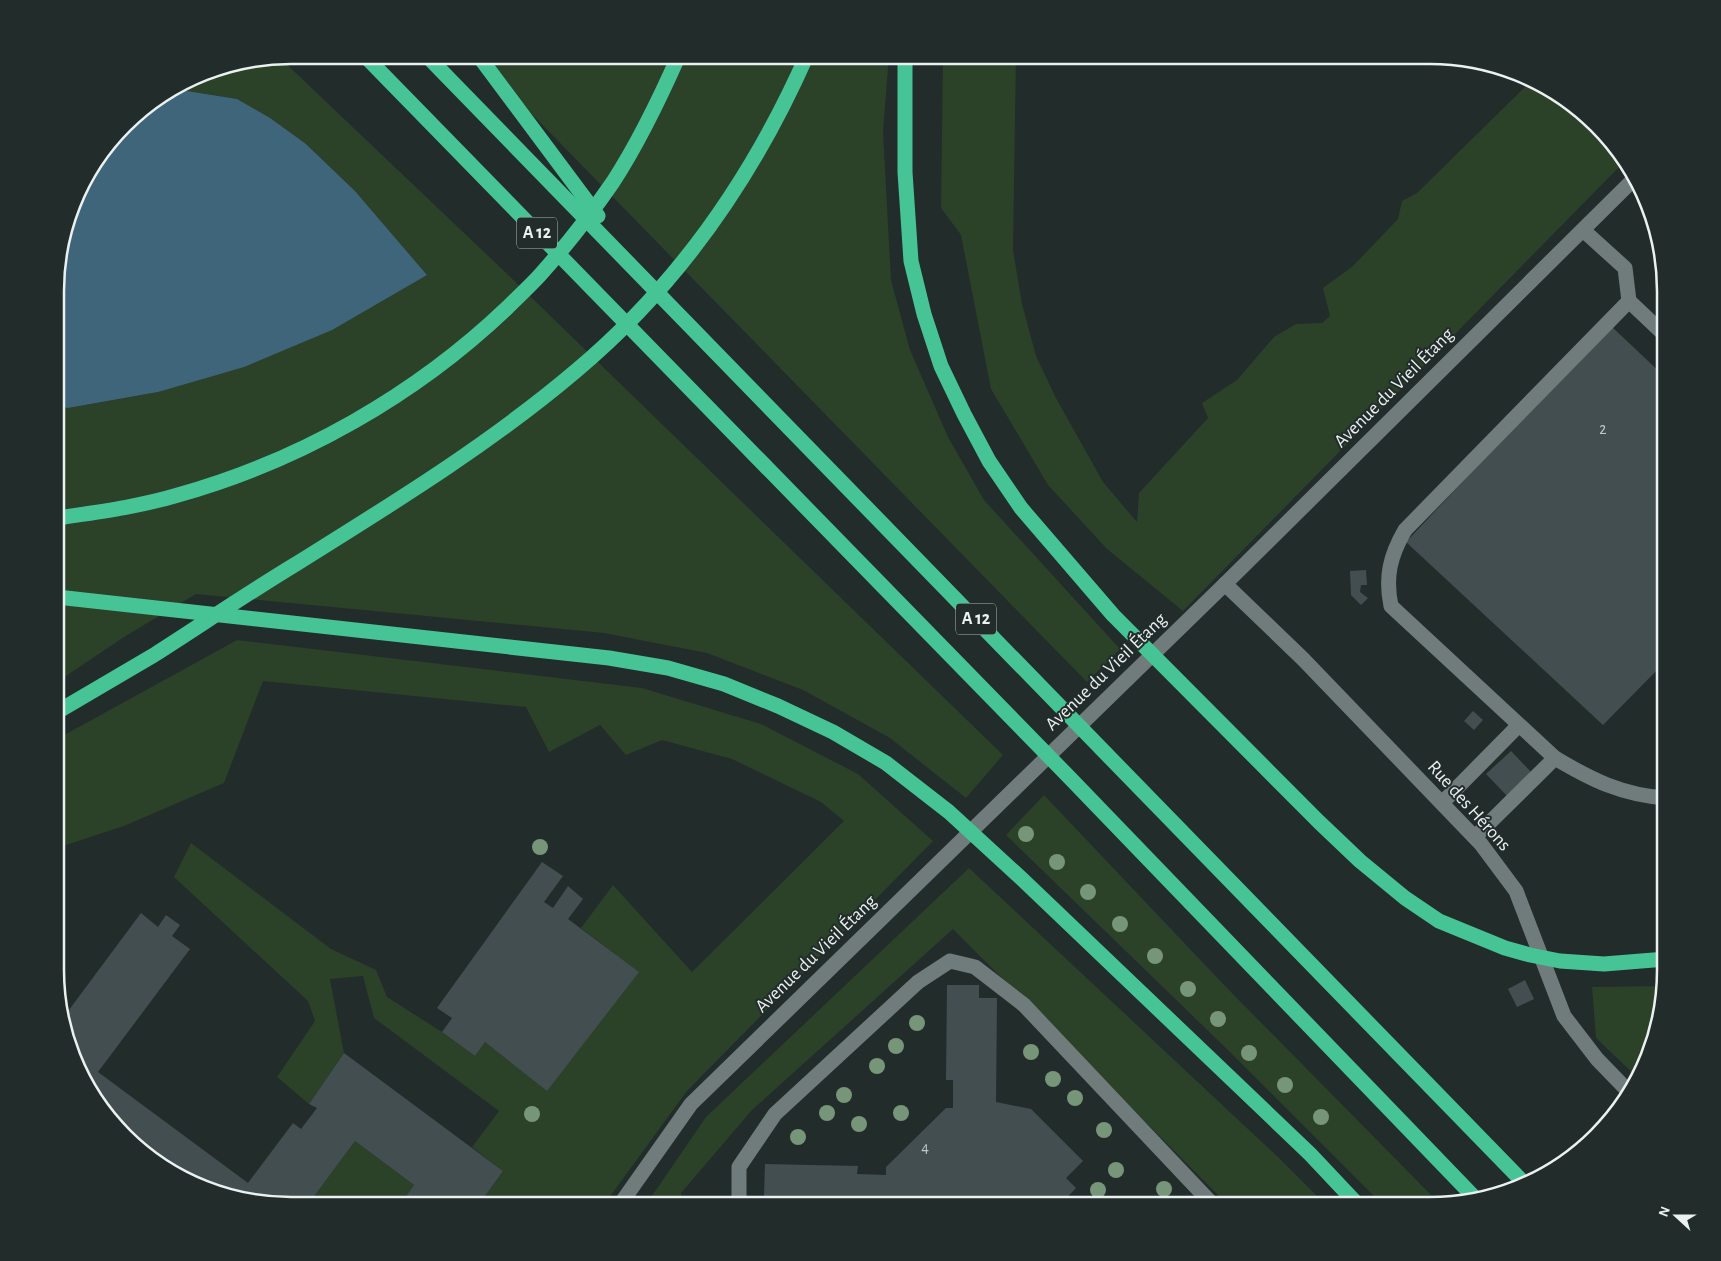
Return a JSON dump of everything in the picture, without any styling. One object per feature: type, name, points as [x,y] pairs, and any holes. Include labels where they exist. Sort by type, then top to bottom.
[{"type":"highway","name":"A 12","points":[[373,64],[1069,777],[1471,1194]]},
{"type":"highway","name":"A 12","points":[[435,64],[1520,1179]]},
{"type":"highway","points":[[485,64],[645,279]]},
{"type":"highway","points":[[64,517],[176,496],[233,478],[344,427],[397,396],[451,358],[495,320],[540,276],[578,229],[614,181],[644,129],[675,64]]},
{"type":"highway","points":[[64,708],[154,654],[381,511],[512,422],[578,369],[632,318],[676,270],[717,215],[749,168],[789,96],[803,64]]},
{"type":"highway","points":[[905,64],[905,172],[911,261],[924,314],[941,366],[964,414],[989,461],[1021,508],[1113,615],[1319,822],[1360,861],[1405,898],[1439,921],[1472,936],[1505,948],[1545,958],[1604,964],[1657,960]]},
{"type":"highway","points":[[64,598],[609,658],[687,673],[724,684],[786,709],[833,732],[886,763],[949,812],[1022,879],[1310,1154],[1351,1197]]},
{"type":"street","name":"Avenue du Vieil Étang","points":[[625,1197],[691,1104],[1225,584],[1630,183]]},
{"type":"street","points":[[1583,230],[1625,268],[1629,301],[1657,327]]},
{"type":"street","points":[[1629,301],[1405,530],[1397,544],[1390,567],[1387,588],[1391,606],[1555,758],[1588,778],[1616,789],[1643,796],[1657,797]]},
{"type":"street","name":"Rue des Hérons","points":[[1225,584],[1303,659],[1475,837],[1516,891],[1564,1016],[1597,1059],[1625,1088]]},
{"type":"street","points":[[1442,803],[1520,725]]},
{"type":"street","points":[[1475,837],[1555,758]]},
{"type":"street","points":[[740,1197],[739,1166],[774,1114],[918,982],[950,961],[975,967],[1024,1005],[1205,1197]]},
{"type":"green space","points":[[286,64],[502,269],[1003,755],[966,798],[890,738],[803,690],[707,653],[604,633],[196,594],[124,637],[64,677],[64,408],[158,392],[427,275],[355,191],[306,144],[237,99],[184,90],[232,71]]},
{"type":"green space","points":[[483,64],[888,64],[883,132],[891,280],[910,350],[948,437],[984,500],[1120,649],[1087,682]]},
{"type":"green space","points":[[943,64],[1016,64],[1013,250],[1022,304],[1036,356],[1056,398],[1103,482],[1137,522],[1139,493],[1208,418],[1202,403],[1237,380],[1274,337],[1296,324],[1322,323],[1330,316],[1323,288],[1353,266],[1398,219],[1402,201],[1417,193],[1527,85],[1544,94],[1580,120],[1601,141],[1620,166],[1183,611],[1107,549],[1048,485],[991,389],[961,235],[941,208]]},
{"type":"green space","points":[[237,640],[642,688],[761,724],[858,774],[933,841],[687,1091],[610,1197],[484,1197],[503,1171],[472,1147],[499,1111],[374,1018],[363,976],[330,979],[344,1053],[309,1104],[277,1077],[315,1021],[308,1001],[174,877],[191,843],[331,949],[376,970],[387,997],[442,1032],[475,1056],[485,1042],[547,1090],[638,972],[581,928],[613,885],[692,972],[844,821],[821,802],[732,759],[662,740],[626,755],[600,725],[549,752],[526,707],[263,681],[224,783],[124,826],[64,846],[64,735]]},
{"type":"green space","points":[[1044,795],[1226,987],[1433,1197],[1375,1197],[1231,1053],[1006,835]]},
{"type":"green space","points":[[969,868],[1278,1157],[1318,1197],[1220,1197],[953,929],[752,1110],[681,1193],[682,1197],[651,1197],[706,1117]]},
{"type":"green space","points":[[1657,986],[1650,1029],[1633,1073],[1596,1038],[1592,987]]},
{"type":"green space","points":[[355,1141],[414,1185],[405,1197],[314,1197]]},
{"type":"water","points":[[184,90],[237,99],[270,118],[306,144],[355,191],[427,275],[332,330],[244,367],[158,392],[64,408],[64,276],[71,232],[81,204],[94,177],[120,141],[152,111]]},
{"type":"building","points":[[1610,325],[1657,369],[1657,670],[1603,725],[1406,542]]},
{"type":"building","points":[[1366,570],[1367,585],[1361,585],[1360,592],[1368,598],[1361,605],[1351,595],[1350,571]]},
{"type":"building","points":[[1473,711],[1483,720],[1474,730],[1464,721]]},
{"type":"building","points":[[1511,751],[1532,773],[1508,797],[1486,774]]},
{"type":"building","points":[[542,862],[563,876],[544,902],[553,908],[568,886],[583,899],[568,919],[639,972],[547,1091],[485,1042],[475,1056],[442,1032],[452,1018],[437,1008]]},
{"type":"building","points":[[141,913],[158,927],[166,915],[180,925],[172,936],[190,949],[98,1072],[248,1183],[293,1123],[301,1129],[317,1108],[309,1104],[344,1053],[503,1171],[484,1197],[405,1197],[414,1185],[355,1141],[314,1197],[276,1197],[246,1193],[204,1180],[177,1167],[152,1150],[130,1131],[111,1109],[87,1071],[71,1029],[68,1012]]},
{"type":"building","points":[[1525,980],[1534,999],[1517,1007],[1508,989]]},
{"type":"building","points":[[947,985],[979,985],[979,998],[997,998],[996,1102],[1031,1109],[1083,1161],[1066,1178],[1076,1188],[1068,1197],[764,1196],[765,1164],[858,1166],[857,1174],[886,1175],[886,1167],[946,1108],[953,1108],[953,1080],[946,1080]]}]
